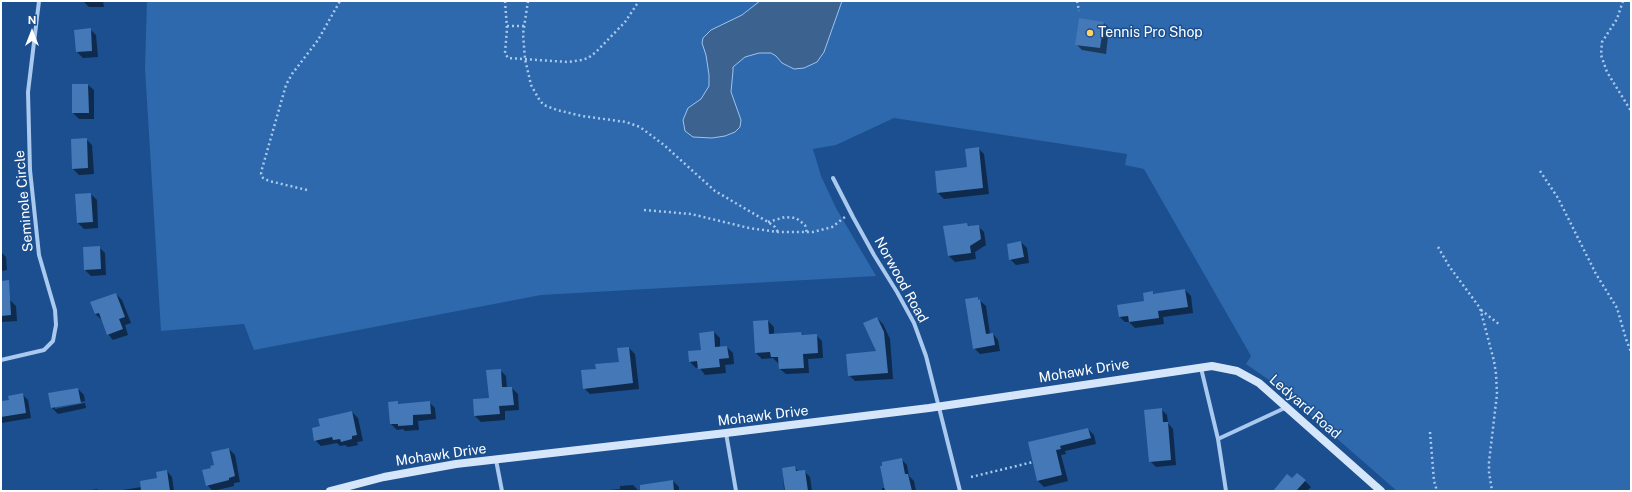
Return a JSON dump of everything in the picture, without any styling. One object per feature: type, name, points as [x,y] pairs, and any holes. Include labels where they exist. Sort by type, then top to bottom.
[{"type":"street","name":"Seminole Circle","points":[[1,360],[44,350],[53,341],[56,325],[55,310],[39,255],[30,170],[28,92],[40,1]]},
{"type":"street","name":"Norwood Road","points":[[833,178],[874,255],[914,323],[926,356],[960,491]]},
{"type":"street","name":"Ledyard Road","points":[[1200,367],[1212,366],[1229,368],[1247,376],[1288,407],[1381,491]]},
{"type":"street","name":"Mohawk Drive","points":[[330,491],[384,477],[456,464],[726,433],[939,406],[1200,367]]},
{"type":"street","points":[[1200,367],[1218,439],[1226,491]]},
{"type":"street","points":[[1218,439],[1288,407]]},
{"type":"street","points":[[726,433],[736,491]]},
{"type":"street","points":[[496,460],[502,491]]},
{"type":"path","points":[[307,190],[270,181],[263,178],[261,174],[286,85],[292,74],[318,40],[340,1]]},
{"type":"path","points":[[505,1],[507,26],[506,56],[509,58],[568,62],[588,58],[625,22],[639,1]]},
{"type":"path","points":[[528,1],[524,26],[525,59],[533,92],[544,105],[582,116],[626,122],[640,127],[664,144],[715,191],[768,222],[775,227],[778,232]]},
{"type":"path","points":[[1077,1],[1079,11]]},
{"type":"path","points":[[1623,1],[1617,19],[1602,42],[1601,55],[1607,72],[1631,111]]},
{"type":"path","points":[[507,26],[524,26]]},
{"type":"path","points":[[1540,171],[1558,198],[1596,274],[1617,308],[1631,352]]},
{"type":"path","points":[[644,210],[691,214],[749,228],[778,232],[807,233],[832,227],[840,222],[850,212]]},
{"type":"path","points":[[768,222],[785,217],[796,218],[805,225],[807,233]]},
{"type":"path","points":[[1438,247],[1453,272],[1480,308],[1500,325]]},
{"type":"path","points":[[1480,308],[1492,353],[1497,384],[1489,462],[1492,491]]},
{"type":"path","points":[[1430,432],[1434,481],[1438,491]]},
{"type":"path","points":[[971,477],[1033,462]]},
{"type":"shaded area","points":[[147,1],[1631,1],[1631,491],[1397,491],[1272,382],[1246,364],[1251,356],[1144,169],[1125,165],[1127,154],[894,118],[836,145],[813,149],[821,176],[836,208],[876,276],[541,295],[254,350],[244,324],[161,331],[145,68]]},
{"type":"shaded area","points":[[760,1],[842,1],[824,52],[817,62],[804,68],[794,69],[782,63],[771,53],[759,53],[745,57],[733,67],[731,92],[741,120],[740,127],[735,132],[725,136],[712,138],[693,137],[685,131],[683,120],[688,108],[701,99],[709,86],[706,55],[702,43],[703,38],[711,30],[742,15]]},
{"type":"building","name":"Tennis Pro Shop","points":[[1079,18],[1104,22],[1100,48],[1075,45]]},
{"type":"building","points":[[91,28],[92,51],[76,52],[74,30]]},
{"type":"building","points":[[72,84],[88,84],[89,113],[72,113]]},
{"type":"building","points":[[87,138],[88,168],[72,169],[71,139]]},
{"type":"building","points":[[979,147],[983,188],[937,193],[935,171],[967,167],[965,149]]},
{"type":"building","points":[[91,193],[93,222],[77,223],[75,194]]},
{"type":"building","points":[[967,223],[968,226],[979,225],[981,239],[970,246],[971,253],[948,256],[943,226]]},
{"type":"building","points":[[1021,241],[1024,257],[1009,260],[1007,244]]},
{"type":"building","points":[[100,246],[101,269],[84,270],[83,247]]},
{"type":"building","points":[[9,280],[11,315],[1,316],[1,281]]},
{"type":"building","points":[[1185,289],[1188,307],[1158,311],[1159,318],[1129,322],[1128,316],[1119,317],[1117,305],[1144,301],[1143,293],[1153,291],[1153,294]]},
{"type":"building","points":[[116,293],[125,317],[119,319],[123,329],[107,335],[99,313],[95,314],[90,302]]},
{"type":"building","points":[[978,297],[978,300],[980,299],[986,334],[993,333],[995,345],[973,349],[965,299]]},
{"type":"building","points":[[877,317],[884,332],[888,373],[848,376],[846,354],[876,351],[863,323]]},
{"type":"building","points":[[768,320],[769,334],[801,332],[802,335],[817,334],[818,353],[803,354],[804,368],[779,369],[778,357],[771,357],[770,352],[755,353],[753,321]]},
{"type":"building","points":[[714,331],[715,347],[727,346],[729,358],[719,359],[720,367],[698,369],[697,361],[689,362],[688,351],[701,350],[699,333]]},
{"type":"building","points":[[629,347],[633,383],[583,389],[581,370],[596,369],[595,364],[619,362],[617,348]]},
{"type":"building","points":[[501,369],[502,387],[512,387],[514,405],[499,406],[500,414],[474,416],[473,399],[489,398],[486,370]]},
{"type":"building","points":[[78,388],[81,403],[51,408],[48,393]]},
{"type":"building","points":[[23,393],[26,413],[1,417],[1,401],[9,400],[8,396]]},
{"type":"building","points":[[398,401],[398,404],[430,401],[431,414],[413,415],[413,425],[398,426],[398,424],[390,424],[388,402]]},
{"type":"building","points":[[1162,408],[1163,422],[1168,422],[1171,460],[1149,462],[1144,410]]},
{"type":"building","points":[[352,411],[357,435],[352,436],[352,439],[341,442],[340,439],[333,440],[332,437],[314,441],[312,428],[320,426],[318,419]]},
{"type":"building","points":[[1088,428],[1091,438],[1060,446],[1061,449],[1056,450],[1062,475],[1037,481],[1028,442]]},
{"type":"building","points":[[229,448],[235,476],[229,478],[229,480],[206,486],[202,470],[211,468],[210,466],[214,465],[211,452]]},
{"type":"building","points":[[902,458],[905,474],[908,474],[912,491],[885,491],[880,466],[882,466],[882,462]]},
{"type":"building","points":[[795,466],[796,471],[805,470],[808,491],[785,491],[782,468]]},
{"type":"building","points":[[167,470],[170,491],[141,491],[140,481],[157,478],[156,472]]},
{"type":"building","points":[[1297,473],[1306,480],[1296,491],[1273,491],[1287,474],[1292,478]]},
{"type":"building","points":[[673,480],[674,491],[640,491],[640,485]]},
{"type":"place","name":"Tennis Pro Shop","points":[[1090,33]]}]
